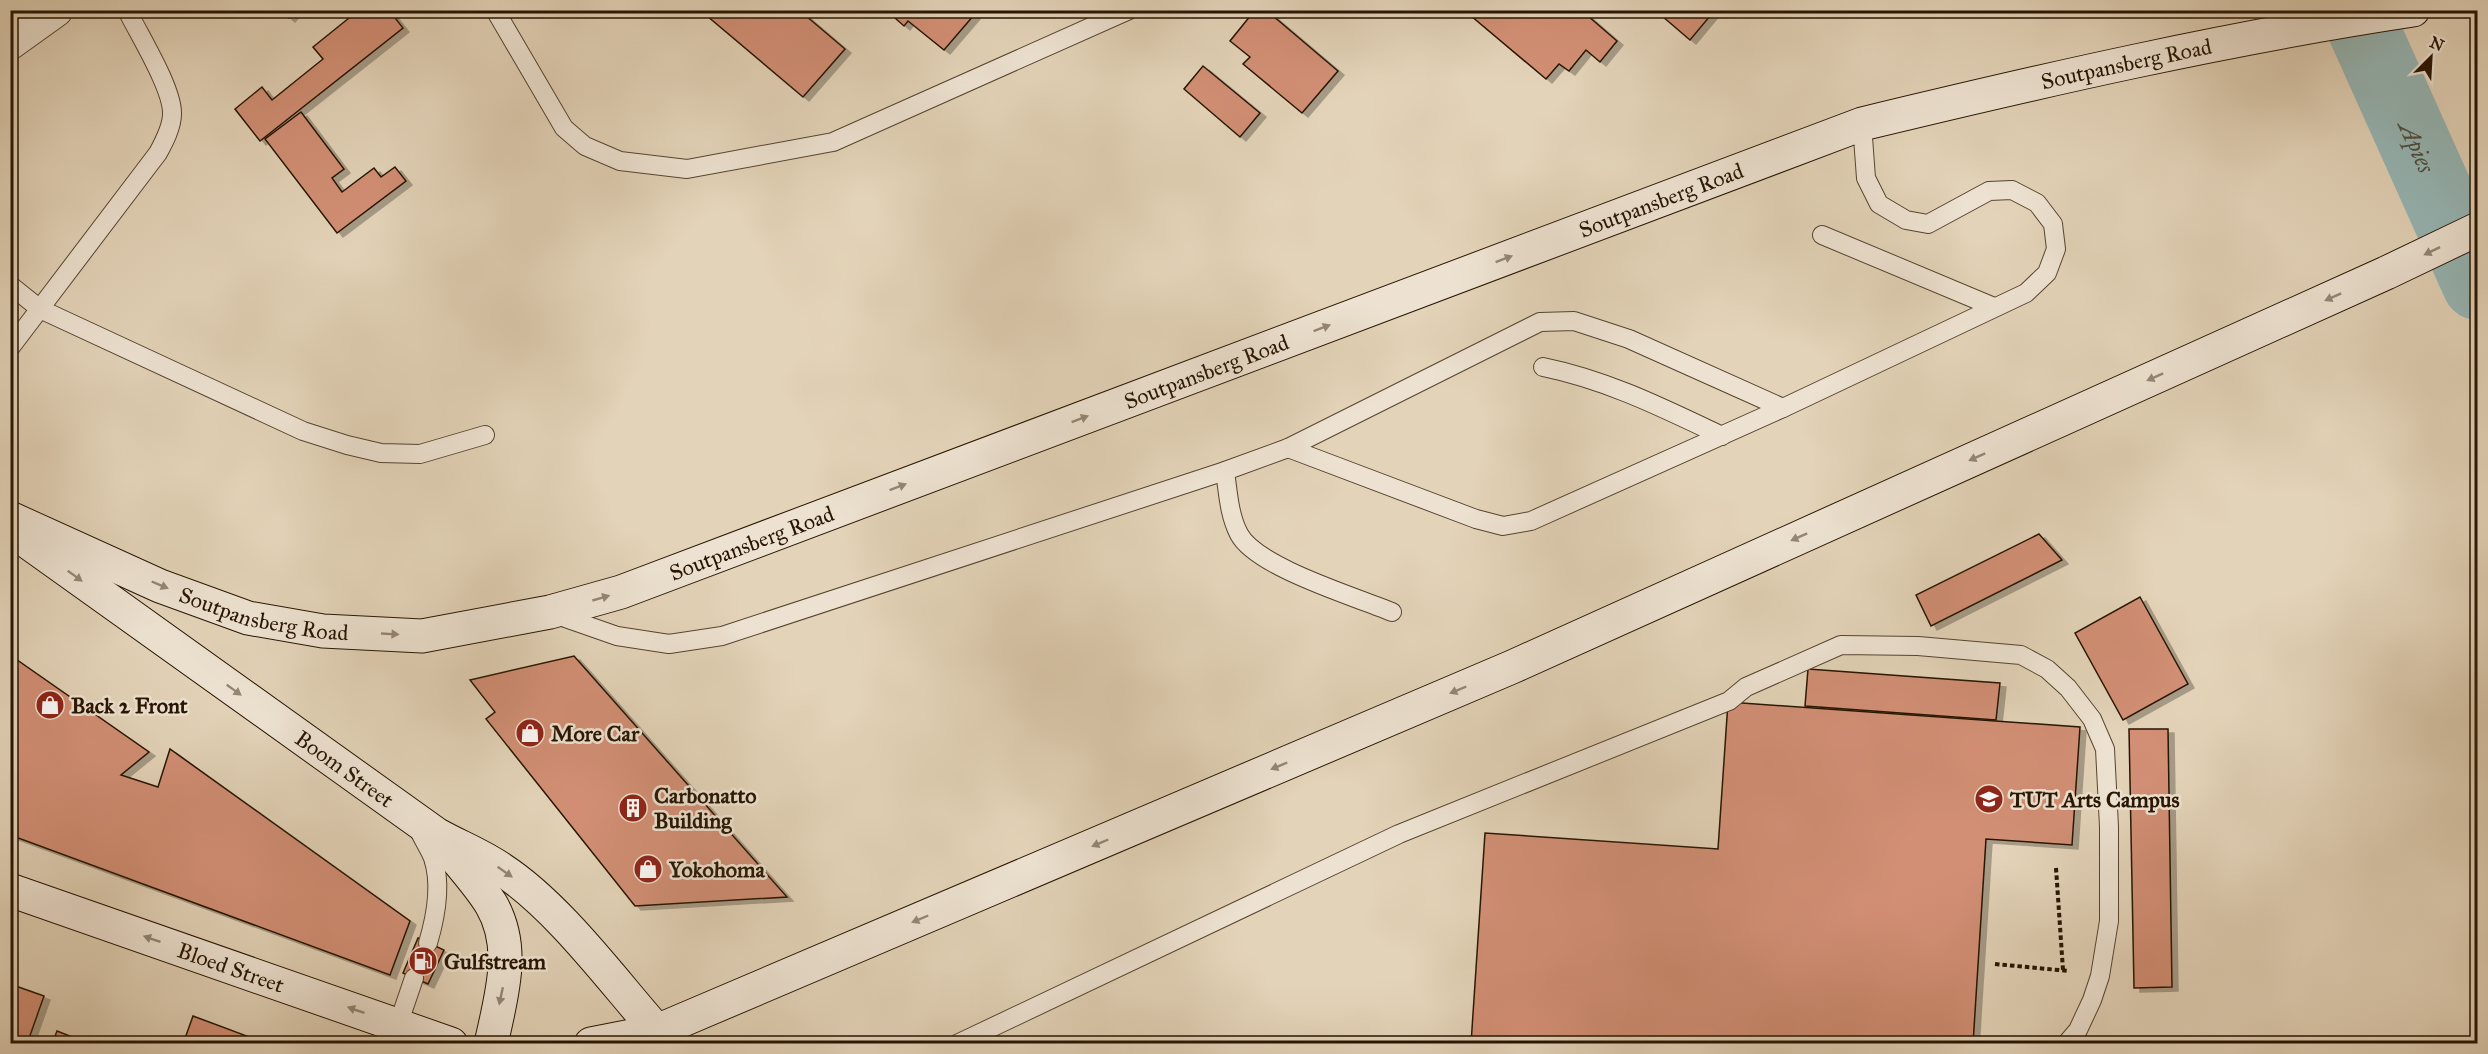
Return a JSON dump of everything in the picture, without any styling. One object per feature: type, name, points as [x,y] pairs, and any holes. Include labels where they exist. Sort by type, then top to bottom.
[{"type":"main road","points":[[10,44],[56,10]]},
{"type":"main road","name":"Soutpansberg Road","points":[[10,518],[160,586],[248,618],[270,622],[323,631],[422,636],[550,612],[621,592],[1862,124],[2035,82],[2299,27],[2413,10]]},
{"type":"main road","points":[[591,1044],[657,1031],[1512,667],[2386,273],[2478,229]]},
{"type":"main road","name":"Boom Street","points":[[10,530],[424,826],[500,868],[524,886],[577,938],[657,1031]]},
{"type":"main road","points":[[424,826],[490,902],[499,919],[506,954],[503,985],[491,1044]]},
{"type":"main road","name":"Bloed Street","points":[[10,890],[451,1044]]},
{"type":"lane","points":[[10,348],[158,153],[166,136],[172,114],[168,94],[127,10]]},
{"type":"lane","points":[[495,10],[564,128],[585,146],[620,161],[687,169],[833,142],[1129,10]]},
{"type":"lane","points":[[1288,448],[1476,519],[1503,526],[1531,521],[1783,408],[2026,292],[2047,273],[2056,249],[2053,224],[2037,202],[2012,190],[1989,191],[1928,224],[1906,220],[1879,204],[1866,178],[1862,124]]},
{"type":"lane","points":[[1822,235],[1994,307]]},
{"type":"lane","points":[[10,285],[40,309],[303,431],[347,445],[381,453],[420,454],[486,435]]},
{"type":"lane","points":[[550,612],[617,636],[669,644],[722,636],[1225,471],[1288,448],[1540,322],[1574,321],[1629,339],[1783,408]]},
{"type":"lane","points":[[1543,367],[1579,374],[1621,389],[1722,436]]},
{"type":"lane","points":[[1225,471],[1232,518],[1239,536],[1251,548],[1274,564],[1392,612]]},
{"type":"lane","points":[[957,1044],[1399,834],[1729,701],[1746,687],[1841,645],[1918,646],[2021,655],[2047,669],[2068,688],[2092,719],[2105,749],[2109,827],[2109,921],[2100,976],[2078,1030],[2066,1044]]},
{"type":"lane","points":[[424,826],[433,859],[437,892],[436,914],[428,942]]},
{"type":"lane","points":[[398,1025],[414,978]]},
{"type":"path","points":[[2056,868],[2062,970]]},
{"type":"path","points":[[1995,964],[2100,976]]},
{"type":"building","points":[[280,10],[296,10],[289,18]]},
{"type":"building","points":[[359,10],[389,10],[403,28],[260,141],[235,109],[262,87],[272,100],[323,59],[313,47]]},
{"type":"building","points":[[700,10],[799,10],[845,49],[803,97]]},
{"type":"building","points":[[886,10],[969,10],[974,15],[944,50],[908,21],[904,26]]},
{"type":"building","points":[[1255,10],[1266,10],[1338,71],[1302,113],[1243,64],[1250,57],[1230,41]]},
{"type":"building","points":[[1464,10],[1581,10],[1617,41],[1600,62],[1586,50],[1569,71],[1559,64],[1546,79]]},
{"type":"building","points":[[1655,10],[1715,10],[1690,40]]},
{"type":"building","points":[[1203,66],[1260,113],[1240,137],[1184,89]]},
{"type":"building","points":[[301,112],[344,169],[332,178],[342,192],[374,168],[381,177],[395,167],[406,181],[337,233],[265,139]]},
{"type":"building","points":[[2039,534],[2062,560],[1931,626],[1916,595]]},
{"type":"building","points":[[2140,597],[2188,684],[2123,720],[2075,633]]},
{"type":"building","points":[[10,655],[149,752],[121,775],[158,787],[170,749],[410,921],[390,975],[10,835]]},
{"type":"building","name":"Carbonatto Building","points":[[574,656],[787,897],[635,906],[486,719],[495,712],[470,680]]},
{"type":"building","points":[[1808,669],[2000,683],[1996,720],[1805,706]]},
{"type":"building","points":[[1728,702],[2080,727],[2072,845],[1986,839],[1973,1044],[1471,1044],[1485,833],[1718,849]]},
{"type":"building","points":[[2129,729],[2168,729],[2172,987],[2134,988]]},
{"type":"building","name":"Gulfstream","points":[[418,938],[444,950],[428,984],[403,973]]},
{"type":"building","points":[[10,984],[44,996],[27,1044],[10,1044]]},
{"type":"building","points":[[193,1016],[268,1044],[183,1044]]},
{"type":"building","points":[[57,1031],[90,1044],[52,1044]]},
{"type":"waterway","name":"Apies","points":[[2355,10],[2478,284]]},
{"type":"place","name":"Back 2 Front","points":[[50,705]]},
{"type":"place","name":"More Car","points":[[530,733]]},
{"type":"place","name":"TUT Arts Campus","points":[[1989,799]]},
{"type":"place","name":"Carbonatto Building","points":[[633,808]]},
{"type":"place","name":"Yokohoma","points":[[648,869]]},
{"type":"place","name":"Gulfstream","points":[[423,961]]}]
